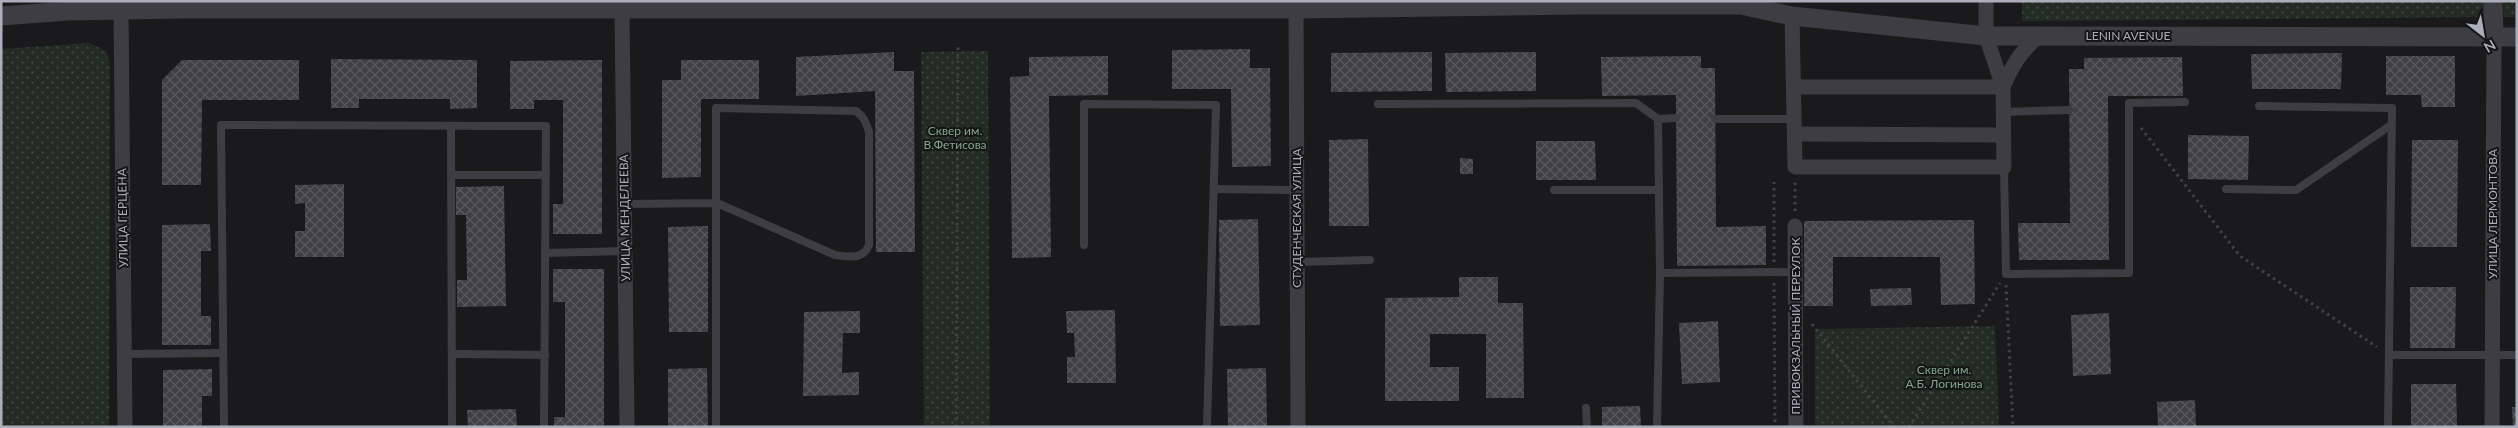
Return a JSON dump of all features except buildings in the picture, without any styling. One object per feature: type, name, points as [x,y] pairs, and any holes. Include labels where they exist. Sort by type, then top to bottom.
[{"type":"street","name":"LENIN AVENUE","points":[[1741,5],[1763,1]]},
{"type":"street","points":[[1792,9],[1795,87],[1795,167],[2004,167],[2003,87],[1986,36],[1986,1]]},
{"type":"street","name":"УЛИЦА ЛЕРМОНТОВА","points":[[2492,427],[2493,1]]},
{"type":"street","name":"LENIN AVENUE","points":[[1,16],[67,11],[122,10],[563,6],[622,10],[1185,5],[1296,9],[1578,3],[1741,5],[1792,9],[1986,36],[2517,36]]},
{"type":"street","name":"СТУДЕНЧЕСКАЯ УЛИЦА","points":[[1296,9],[1298,427]]},
{"type":"street","name":"УЛИЦА ГЕРЦЕНА","points":[[122,10],[125,427]]},
{"type":"street","name":"УЛИЦА МЕНДЕЛЕЕВА","points":[[622,10],[627,427]]},
{"type":"street","points":[[2003,87],[2011,66],[2022,50],[2038,37]]},
{"type":"street","points":[[1795,87],[2003,87]]},
{"type":"street","points":[[1795,126],[2003,135]]},
{"type":"street","name":"ПРИВОКЗАЛЬНЫЙ ПЕРЕУЛОК","points":[[1795,226],[1796,427]]},
{"type":"lane","points":[[2004,167],[2006,274],[2129,273],[2129,103],[2185,102]]},
{"type":"lane","points":[[1378,104],[1636,103],[1658,118],[1676,118]]},
{"type":"lane","points":[[1084,245],[1084,104],[1216,105],[1207,427]]},
{"type":"lane","points":[[2259,106],[2392,108],[2388,427]]},
{"type":"lane","points":[[625,204],[718,203],[835,255],[850,258],[858,256],[867,251],[869,245],[869,132],[862,116],[856,111],[716,108],[718,203],[716,427]]},
{"type":"lane","points":[[2003,112],[2069,110]]},
{"type":"lane","points":[[1657,427],[1660,273],[1658,118]]},
{"type":"lane","points":[[1715,119],[1795,126]]},
{"type":"lane","points":[[224,427],[221,125],[546,126],[544,427]]},
{"type":"lane","points":[[2226,189],[2296,190],[2391,125]]},
{"type":"lane","points":[[451,126],[452,427]]},
{"type":"lane","points":[[452,175],[546,175]]},
{"type":"lane","points":[[1214,189],[1297,190]]},
{"type":"lane","points":[[1554,190],[1659,190]]},
{"type":"lane","points":[[545,253],[625,251]]},
{"type":"lane","points":[[1297,262],[1370,260]]},
{"type":"lane","points":[[1660,273],[1796,272]]},
{"type":"lane","points":[[124,354],[223,353]]},
{"type":"lane","points":[[452,354],[544,354]]},
{"type":"lane","points":[[2389,355],[2517,355]]},
{"type":"lane","points":[[1586,408],[1587,427]]},
{"type":"path","points":[[956,427],[958,44]]},
{"type":"path","points":[[2129,111],[2240,256],[2389,355]]},
{"type":"path","points":[[1795,167],[1795,226]]},
{"type":"path","points":[[1774,182],[1775,427]]},
{"type":"path","points":[[1909,427],[2006,274]]},
{"type":"path","points":[[2006,274],[2013,427]]},
{"type":"path","points":[[1796,304],[1894,427]]},
{"type":"green space","points":[[2022,1],[2483,1],[2484,17],[2022,21]]},
{"type":"green space","points":[[2503,1],[2517,1],[2517,17],[2504,17]]},
{"type":"green space","points":[[89,43],[106,51],[110,65],[109,427],[1,427],[1,49]]},
{"type":"green space","name":"Сквер им. В.Фетисова","points":[[988,51],[990,427],[924,427],[921,52]]},
{"type":"green space","name":"Сквер им. А.Б. Логинова","points":[[1995,326],[1999,427],[1815,427],[1815,329]]}]
